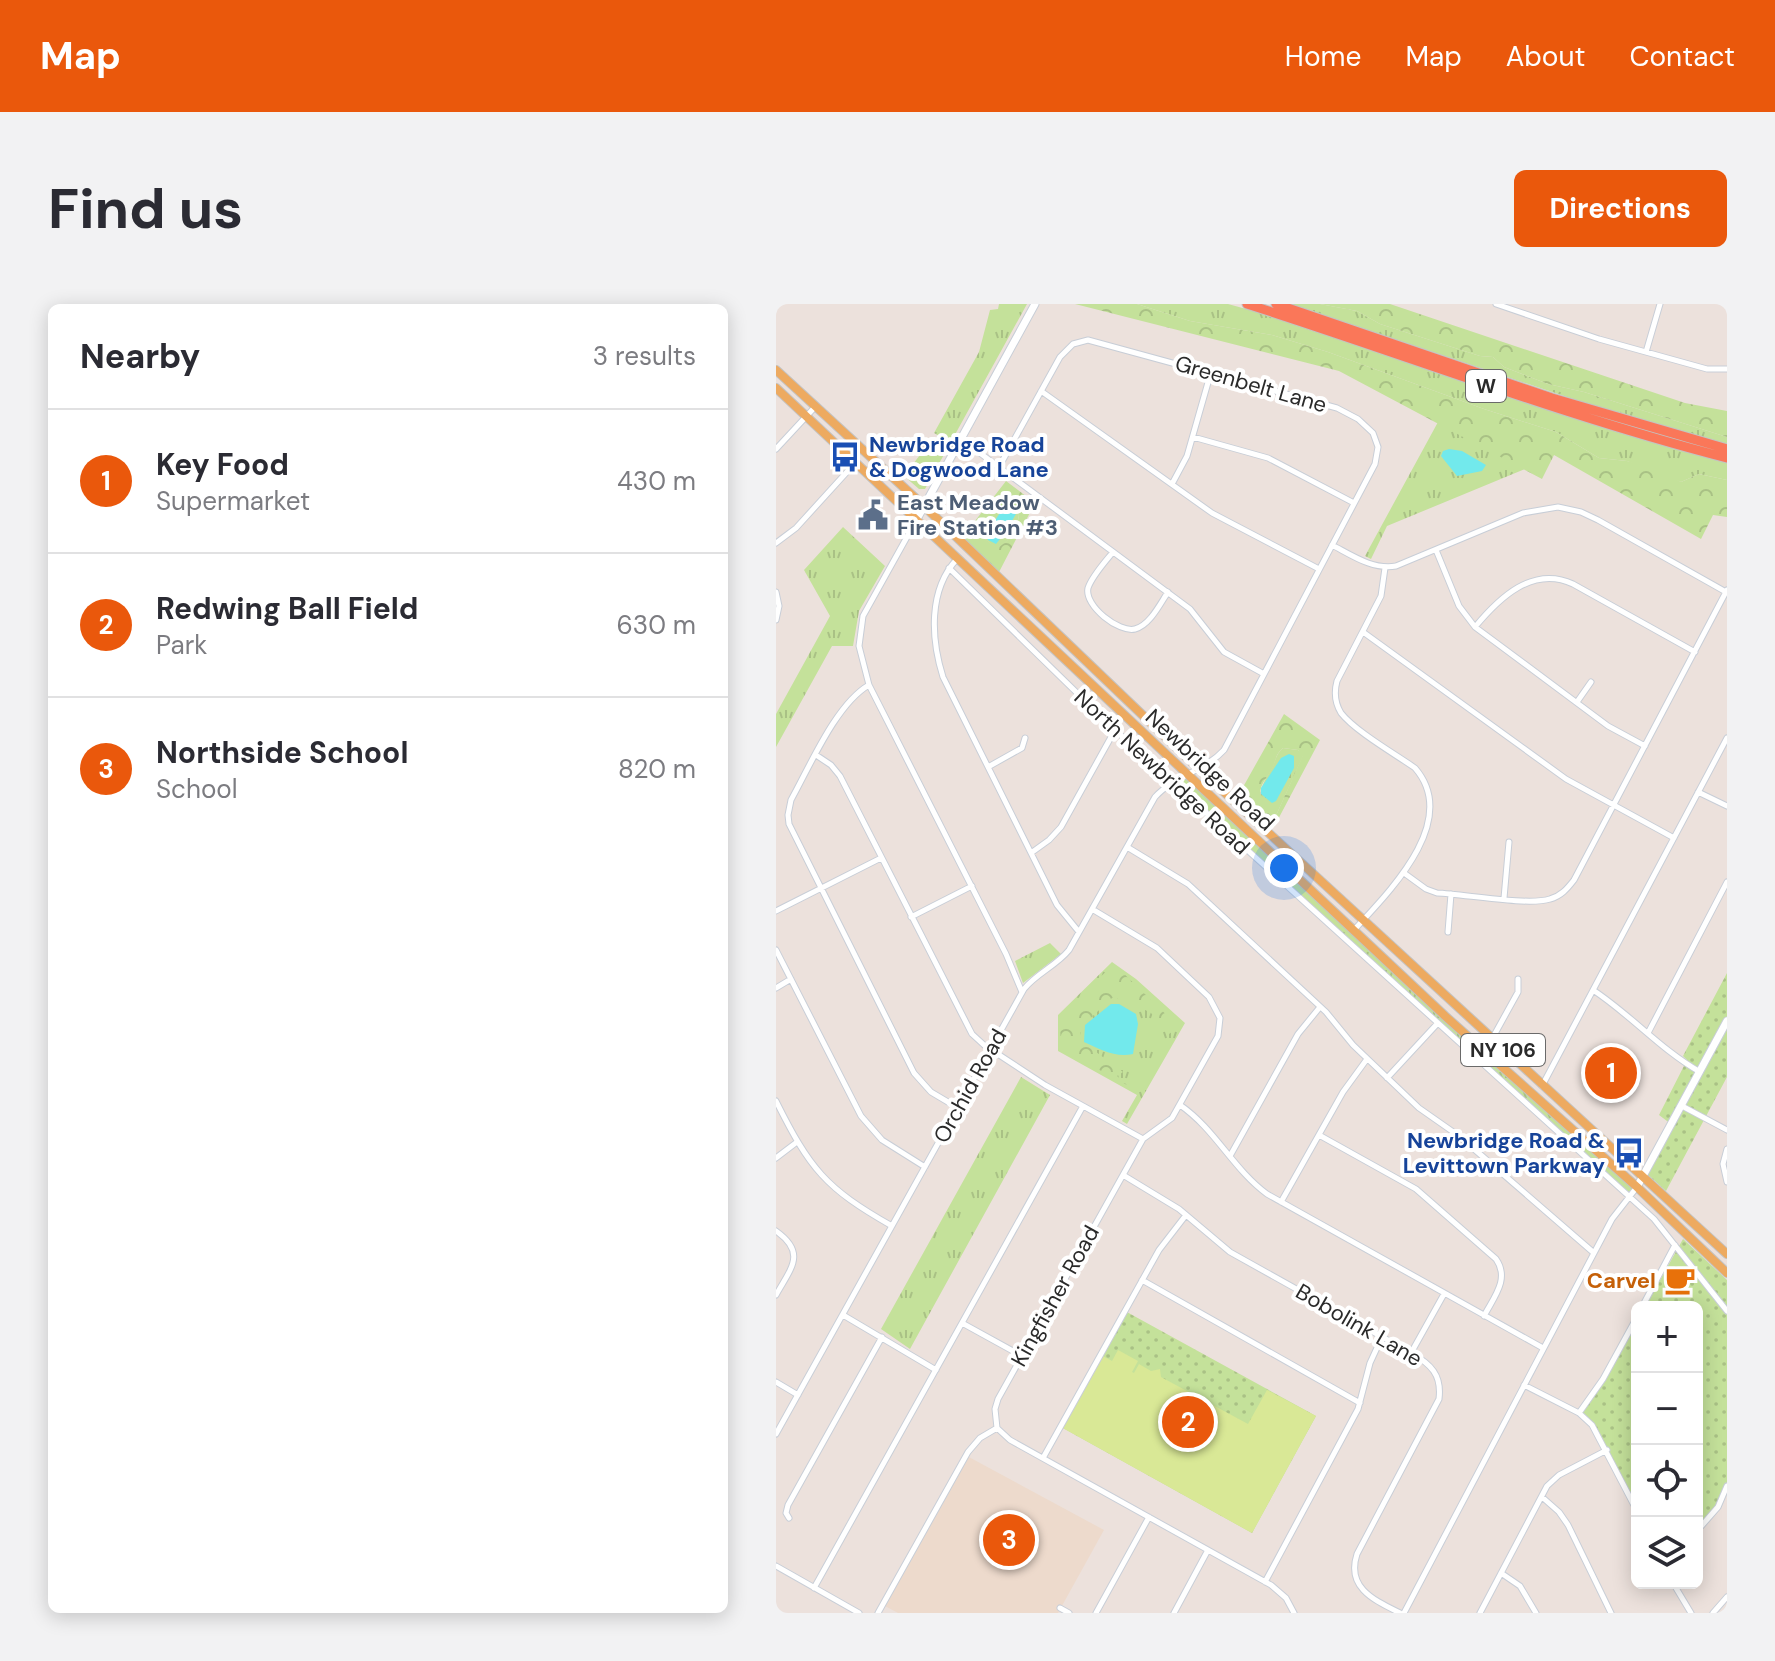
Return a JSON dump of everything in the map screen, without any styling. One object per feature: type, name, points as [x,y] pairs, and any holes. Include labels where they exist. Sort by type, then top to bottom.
[{"type":"highway","name":"W","points":[[1247,304],[1629,432],[1727,458]]},
{"type":"highway","name":"W","points":[[1276,304],[1552,398],[1727,449]]},
{"type":"main road","points":[[917,519],[1035,304]]},
{"type":"main road","name":"Newbridge Road","points":[[776,370],[924,506],[1199,769],[1727,1254]]},
{"type":"main road","name":"Newbridge Road","points":[[776,388],[1445,1016],[1637,1187],[1727,1273]]},
{"type":"main road","points":[[1048,642],[1057,633]]},
{"type":"main road","points":[[1637,1187],[1727,1021]]},
{"type":"street","points":[[1496,304],[1599,339],[1707,369],[1727,369]]},
{"type":"street","points":[[1646,352],[1660,304]]},
{"type":"street","name":"Greenbelt Lane","points":[[999,467],[1064,352],[1073,344],[1088,340],[1325,403],[1366,425],[1376,439],[1378,455],[1224,750],[1199,769]]},
{"type":"street","points":[[1172,484],[1187,456],[1211,372]]},
{"type":"street","points":[[1041,391],[1212,513],[1319,569]]},
{"type":"street","points":[[776,449],[815,407]]},
{"type":"street","points":[[1193,437],[1268,458],[1354,503]]},
{"type":"street","points":[[961,439],[1198,616],[1224,652],[1264,674]]},
{"type":"street","points":[[776,543],[802,521],[857,461]]},
{"type":"street","points":[[1332,545],[1367,563],[1385,568],[1523,513],[1565,508],[1598,520],[1726,591],[1566,891],[1544,900],[1451,894],[1430,891],[1404,873]]},
{"type":"street","points":[[917,519],[863,616],[859,646],[869,685],[1006,954],[1022,993]]},
{"type":"street","points":[[1436,550],[1459,606],[1475,627],[1608,726],[1645,746]]},
{"type":"street","points":[[1113,552],[1089,585],[1088,600],[1098,612],[1122,628],[1134,630],[1146,623],[1168,592]]},
{"type":"street","points":[[958,557],[949,568],[940,589],[934,619],[938,659],[953,699],[1057,905],[1079,932]]},
{"type":"street","name":"North Newbridge Road","points":[[949,568],[1115,730],[1654,1219],[1727,1311]]},
{"type":"street","points":[[1354,930],[1404,873],[1422,840],[1431,799],[1427,784],[1415,768],[1349,721],[1338,706],[1335,694],[1337,681],[1381,596],[1385,568]]},
{"type":"street","points":[[1475,627],[1510,592],[1531,581],[1553,578],[1573,584],[1695,652]]},
{"type":"street","points":[[776,592],[779,606],[776,620]]},
{"type":"street","points":[[1363,632],[1566,779],[1674,838]]},
{"type":"street","points":[[1577,702],[1591,682]]},
{"type":"street","points":[[869,685],[848,701],[791,800],[788,815],[792,831],[914,1073],[931,1092],[958,1108]]},
{"type":"street","points":[[1031,853],[1061,827],[1115,730]]},
{"type":"street","points":[[988,767],[1022,748],[1025,738]]},
{"type":"street","points":[[1542,1086],[1727,738]]},
{"type":"street","points":[[816,755],[840,776],[975,1038],[1083,1106],[1143,1139]]},
{"type":"street","name":"Orchid Road","points":[[776,1434],[1022,993],[1030,982],[1062,959],[1155,797],[1172,782],[1199,769]]},
{"type":"street","points":[[1698,792],[1727,806]]},
{"type":"street","points":[[1504,898],[1509,842]]},
{"type":"street","points":[[1127,847],[1188,884],[1320,1007],[1367,1059],[1419,1108],[1459,1136],[1594,1253]]},
{"type":"street","points":[[776,911],[881,858]]},
{"type":"street","points":[[1648,1033],[1727,882]]},
{"type":"street","points":[[911,917],[972,886]]},
{"type":"street","points":[[1448,932],[1451,894]]},
{"type":"street","points":[[1718,899],[1727,904]]},
{"type":"street","name":"Kingfisher Road","points":[[997,1428],[995,1409],[998,1399],[1143,1139],[1166,1124],[1180,1105],[1220,1027],[1218,1012],[1209,997],[1157,948],[1092,909]]},
{"type":"street","points":[[776,950],[861,1116],[882,1140],[925,1167]]},
{"type":"street","points":[[776,988],[791,979]]},
{"type":"street","points":[[1492,1040],[1518,992],[1518,979]]},
{"type":"street","points":[[1593,990],[1619,1007],[1674,1056],[1700,1072]]},
{"type":"street","points":[[1230,1156],[1298,1034],[1320,1007]]},
{"type":"street","points":[[1387,1078],[1437,1024]]},
{"type":"street","points":[[1281,1202],[1351,1079],[1367,1059]]},
{"type":"street","points":[[776,1101],[797,1142],[828,1183],[857,1207],[892,1226]]},
{"type":"street","points":[[1180,1105],[1202,1122],[1254,1184],[1543,1348]]},
{"type":"street","points":[[814,1588],[1083,1106]]},
{"type":"street","points":[[1682,1106],[1727,1130]]},
{"type":"street","points":[[1319,1135],[1416,1189],[1496,1259],[1502,1267],[1503,1277],[1484,1316]]},
{"type":"street","points":[[776,1158],[797,1142]]},
{"type":"street","points":[[1727,1149],[1723,1164],[1727,1182]]},
{"type":"street","name":"Bobolink Lane","points":[[1123,1175],[1163,1197],[1230,1252],[1411,1353],[1436,1372],[1440,1382],[1439,1399],[1357,1554],[1354,1567],[1356,1580],[1363,1592],[1402,1613]]},
{"type":"street","points":[[1402,1613],[1612,1219],[1637,1187]]},
{"type":"street","points":[[1043,1458],[1159,1250],[1186,1215]]},
{"type":"street","points":[[776,1231],[788,1240],[795,1255],[793,1265],[776,1295]]},
{"type":"street","points":[[1645,1301],[1675,1245]]},
{"type":"street","points":[[1142,1280],[1360,1403]]},
{"type":"street","points":[[1411,1353],[1444,1294]]},
{"type":"street","points":[[843,1315],[936,1370]]},
{"type":"street","points":[[962,1323],[1022,1356]]},
{"type":"street","points":[[1579,1413],[1603,1379],[1631,1328]]},
{"type":"street","points":[[789,1518],[786,1513],[788,1505],[882,1337]]},
{"type":"street","points":[[1265,1582],[1360,1403],[1370,1363],[1382,1337]]},
{"type":"street","points":[[776,1382],[798,1395]]},
{"type":"street","points":[[1524,1385],[1579,1413],[1592,1425],[1631,1499]]},
{"type":"street","points":[[878,1613],[968,1452],[980,1438],[997,1428],[1010,1440],[1278,1590],[1294,1613]]},
{"type":"street","points":[[1480,1613],[1547,1486],[1559,1475],[1607,1450]]},
{"type":"street","points":[[1703,1524],[1718,1507],[1727,1486]]},
{"type":"street","points":[[1542,1497],[1568,1525],[1611,1613]]},
{"type":"street","points":[[1096,1613],[1149,1517]]},
{"type":"street","points":[[1177,1612],[1208,1550]]},
{"type":"street","points":[[776,1566],[859,1613]]},
{"type":"street","points":[[1501,1573],[1520,1586],[1536,1613]]},
{"type":"street","points":[[1677,1589],[1691,1613]]},
{"type":"street","points":[[1713,1613],[1727,1597]]},
{"type":"street","points":[[1060,1608],[1069,1613]]},
{"type":"shaded area","points":[[967,1456],[1104,1530],[1058,1613],[898,1613],[883,1605]]},
{"type":"green space","points":[[999,304],[1027,304],[925,489],[919,489],[904,476],[926,447],[939,453],[946,440],[934,433],[979,352],[990,310],[998,309]]},
{"type":"green space","points":[[1075,304],[1137,304],[1190,321],[1272,335],[1556,432],[1599,458],[1656,468],[1681,482],[1699,474],[1727,480],[1727,517],[1713,515],[1701,539],[1554,455],[1542,479],[1339,371]]},
{"type":"green space","points":[[1137,304],[1228,304],[1268,315],[1554,410],[1727,462],[1727,480],[1699,474],[1681,482],[1627,461],[1599,458],[1556,432],[1328,352],[1272,335],[1190,321]]},
{"type":"green space","points":[[1290,304],[1320,304],[1357,311],[1380,324],[1480,356],[1493,357],[1504,367],[1548,384],[1584,392],[1727,437],[1727,445],[1597,407]]},
{"type":"green space","points":[[1320,304],[1390,304],[1685,403],[1727,411],[1727,437],[1584,392],[1548,384],[1504,367],[1493,357],[1480,356],[1380,324],[1357,311]]},
{"type":"green space","points":[[1438,422],[1525,469],[1387,526],[1371,559],[1365,556]]},
{"type":"green space","points":[[1006,481],[1035,503],[998,574],[961,539]],"holes":[[[1008,505],[1019,510],[1016,527],[1002,545],[997,548],[984,538]]]},
{"type":"green space","points":[[1008,505],[1019,510],[1018,521],[1010,537],[997,549],[984,538]]},
{"type":"green space","points":[[843,527],[885,566],[859,611],[853,646],[832,646],[776,747],[776,714],[830,616],[804,570]]},
{"type":"green space","points":[[1284,714],[1320,740],[1274,827],[1238,796]],"holes":[[[1280,750],[1298,750],[1303,755],[1274,820],[1267,810],[1270,803],[1260,794],[1262,786]]]},
{"type":"green space","points":[[1283,748],[1304,754],[1274,820],[1260,795]]},
{"type":"green space","points":[[1187,777],[1634,1187],[1628,1194],[1174,782]]},
{"type":"green space","points":[[1050,943],[1061,954],[1023,983],[1015,961]]},
{"type":"green space","points":[[1112,962],[1185,1023],[1127,1124],[1122,1121],[1137,1095],[1058,1051],[1058,1015]]},
{"type":"green space","points":[[1112,967],[1119,969],[1179,1027],[1169,1034],[1151,1013],[1122,998],[1112,998],[1081,1027],[1080,1040],[1123,1072],[1117,1076],[1127,1085],[1063,1050],[1061,1038],[1061,1022],[1067,1012]]},
{"type":"green space","points":[[1727,973],[1727,1077],[1666,1191],[1645,1172],[1671,1124],[1659,1115],[1687,1060],[1683,1056]]},
{"type":"green space","points":[[1021,1077],[1050,1095],[910,1349],[881,1329]]},
{"type":"green space","points":[[1683,1239],[1727,1280],[1727,1485],[1723,1496],[1703,1522],[1703,1301],[1648,1301]]},
{"type":"green space","points":[[1125,1311],[1316,1416],[1252,1533],[1061,1427]]},
{"type":"green space","points":[[1631,1331],[1631,1496],[1597,1428],[1581,1413]]},
{"type":"green space","points":[[1118,1350],[1138,1361],[1132,1372],[1139,1364],[1151,1371],[1160,1369],[1161,1377],[1248,1424],[1267,1390],[1316,1416],[1252,1533],[1061,1427],[1101,1355],[1112,1361]]},
{"type":"water","points":[[1443,451],[1462,451],[1486,465],[1482,471],[1457,476],[1441,456]]},
{"type":"water","points":[[1004,507],[1012,507],[1017,512],[996,544],[985,535]]},
{"type":"water","points":[[1289,754],[1294,756],[1294,768],[1272,803],[1261,794],[1261,788],[1281,758]]},
{"type":"water","points":[[1111,1004],[1119,1004],[1136,1014],[1138,1024],[1133,1054],[1114,1054],[1084,1042],[1085,1025]]},
{"type":"place","name":"Newbridge Road & Dogwood Lane","points":[[845,457]]},
{"type":"place","name":"East Meadow Fire Station #3","points":[[873,515]]},
{"type":"place","name":"Key Food","points":[[1611,1073]]},
{"type":"place","name":"Newbridge Road & Levittown Parkway","points":[[1629,1153]]},
{"type":"place","name":"Carvel","points":[[1680,1280]]},
{"type":"place","name":"Redwing Ball Field","points":[[1188,1422]]},
{"type":"place","name":"Northside School","points":[[1009,1540]]}]
